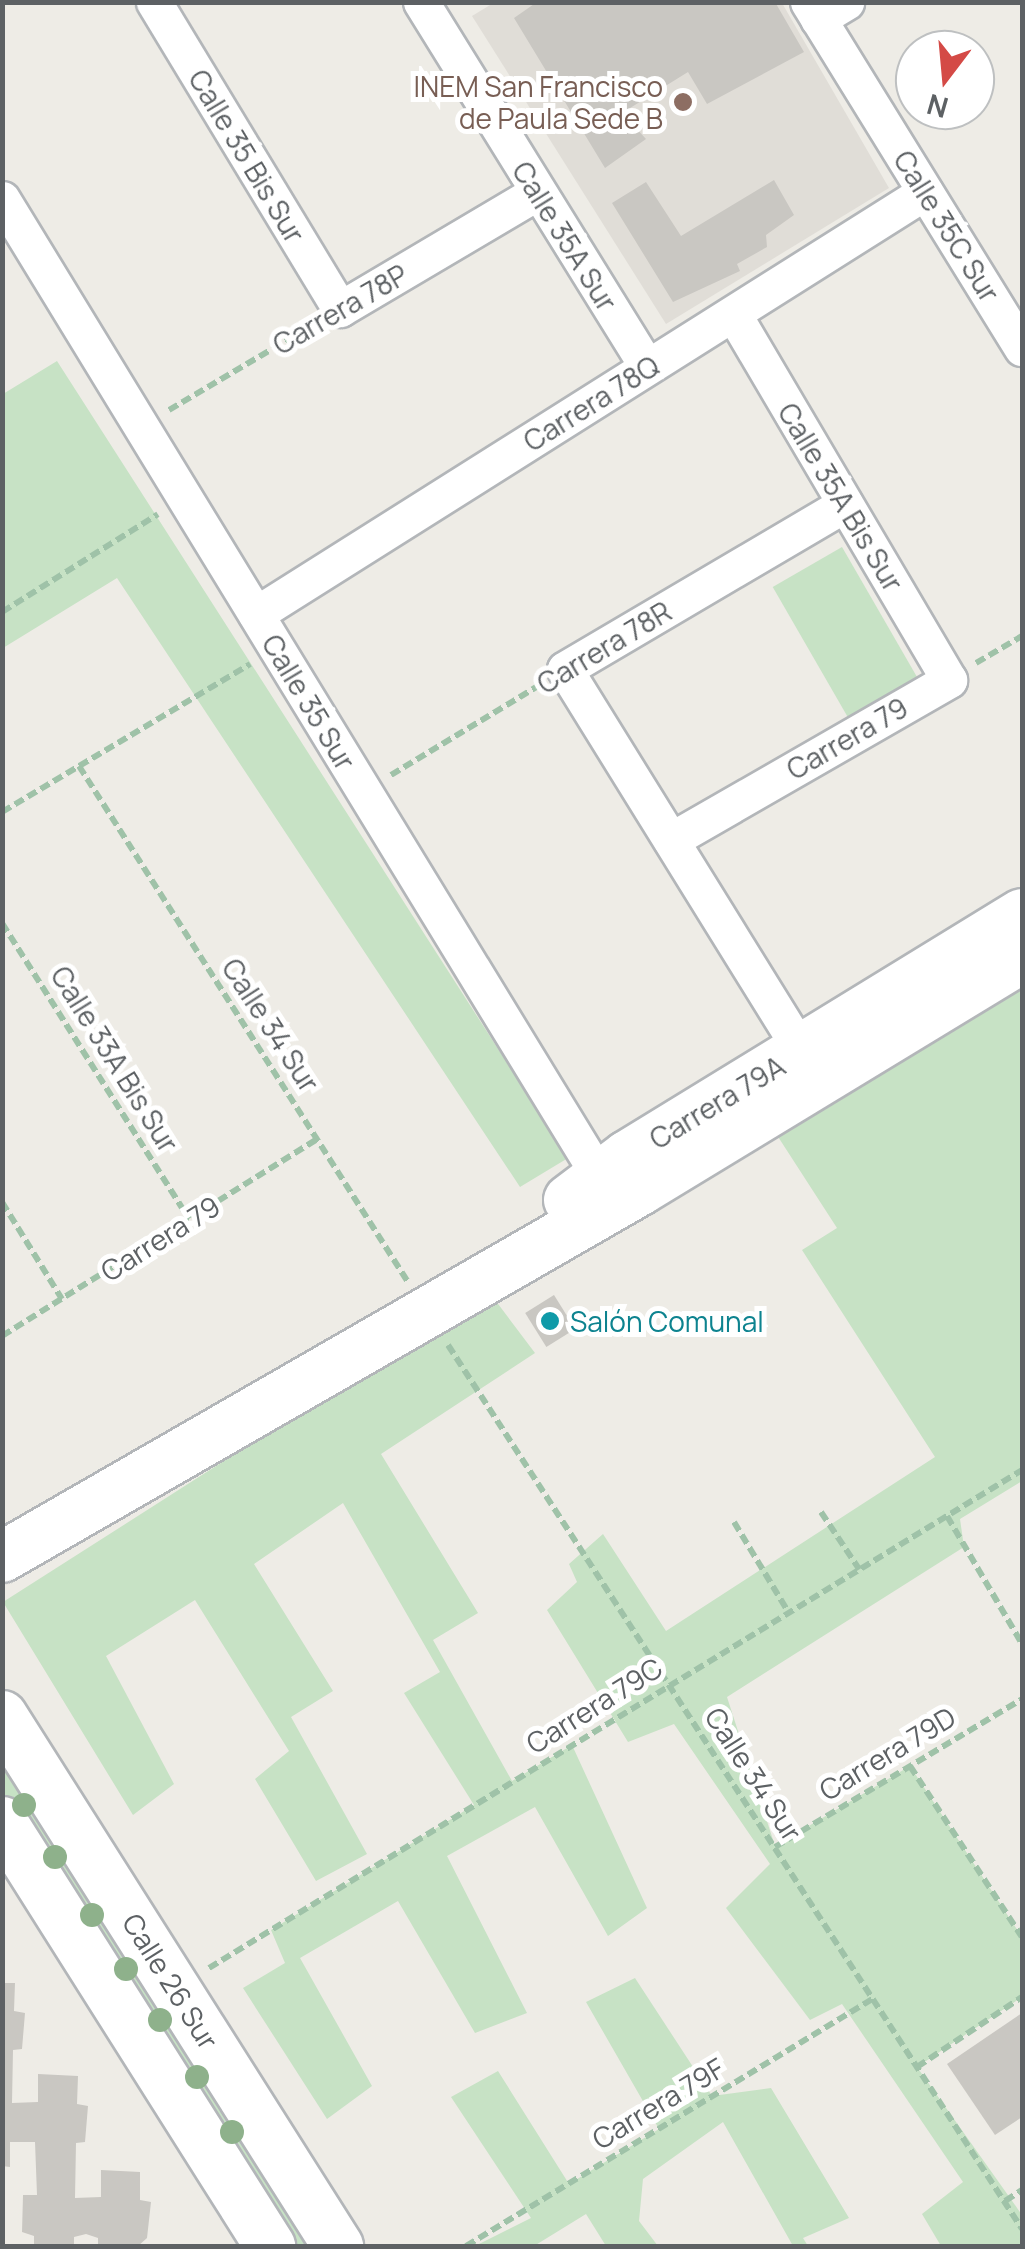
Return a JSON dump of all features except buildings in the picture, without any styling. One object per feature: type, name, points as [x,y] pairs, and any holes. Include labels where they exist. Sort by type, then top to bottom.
[{"type":"street","name":"Calle 35 Bis Sur","points":[[154,2],[340,309]]},
{"type":"street","name":"Calle 35A Sur","points":[[425,4],[647,367]]},
{"type":"street","name":"Calle 35C Sur","points":[[824,8],[926,192],[1022,348]]},
{"type":"street","name":"Carrera 78P","points":[[340,309],[538,192]]},
{"type":"street","name":"Carrera 78Q","points":[[256,614],[926,192]]},
{"type":"street","name":"Calle 35 Sur","points":[[2,200],[608,1190]]},
{"type":"street","name":"Calle 35A Bis Sur","points":[[733,314],[948,680]]},
{"type":"street","name":"Carrera 78R","points":[[565,669],[845,504]]},
{"type":"street","points":[[565,669],[810,1066]]},
{"type":"street","name":"Carrera 79","points":[[671,840],[948,680]]},
{"type":"street","name":"Carrera 79A","points":[[2,1558],[436,1326],[608,1190],[810,1066],[1022,914]]},
{"type":"street","name":"Carrera 79A","points":[[810,1066],[1022,958]]},
{"type":"street","name":"Calle 26 Sur","points":[[2,1716],[338,2246]]},
{"type":"street","name":"Calle 26 Sur","points":[[2,1822],[270,2246]]},
{"type":"path","name":"Carrera 78P","points":[[141,426],[340,309]]},
{"type":"path","points":[[2,612],[184,498]]},
{"type":"path","points":[[948,680],[1022,636]]},
{"type":"path","points":[[2,812],[276,648]]},
{"type":"path","name":"Carrera 78R","points":[[364,792],[565,669]]},
{"type":"path","name":"Calle 34 Sur","points":[[79,766],[436,1326],[1022,2229]]},
{"type":"path","name":"Calle 33A Bis Sur","points":[[2,923],[189,1219]]},
{"type":"path","name":"Carrera 79","points":[[2,1336],[317,1139]]},
{"type":"path","points":[[2,1202],[62,1299]]},
{"type":"path","name":"Carrera 79C","points":[[201,1972],[1022,1470]]},
{"type":"path","points":[[821,1512],[859,1570]]},
{"type":"path","points":[[947,1516],[1022,1644]]},
{"type":"path","points":[[734,1522],[789,1613]]},
{"type":"path","name":"Carrera 79D","points":[[774,1847],[1022,1698]]},
{"type":"path","points":[[910,1766],[1022,1936]]},
{"type":"path","points":[[917,2066],[1022,1997]]},
{"type":"path","name":"Carrera 79F","points":[[466,2246],[873,1999]]},
{"type":"path","points":[[1005,2202],[1022,2190]]},
{"type":"shaded area","name":"INEM San Francisco de Paula Sede B","points":[[495,2],[782,3],[889,188],[666,324],[472,16]]},
{"type":"green space","points":[[57,361],[568,1158],[520,1187],[117,578],[3,648],[3,394]]},
{"type":"green space","points":[[842,547],[917,677],[848,717],[773,587]]},
{"type":"green space","points":[[1022,972],[1022,1481],[960,1519],[964,1547],[727,1697],[775,1846],[910,1766],[1022,1937],[1022,1997],[917,2067],[1022,2215],[1022,2246],[941,2246],[922,2214],[963,2182],[842,2004],[810,2020],[726,1908],[770,1864],[674,1724],[628,1742],[547,1610],[577,1582],[569,1564],[603,1534],[666,1631],[935,1457],[802,1250],[837,1228],[773,1129]]},
{"type":"green space","points":[[489,1292],[535,1353],[381,1454],[478,1613],[433,1640],[512,1781],[572,1745],[647,1908],[608,1936],[535,1807],[447,1856],[527,2013],[475,2033],[398,1901],[300,1958],[372,2086],[327,2119],[243,1988],[285,1963],[271,1930],[474,1805],[404,1693],[440,1672],[343,1503],[254,1564],[333,1691],[291,1717],[367,1854],[316,1881],[255,1779],[289,1751],[195,1600],[106,1656],[174,1784],[133,1815],[3,1602]]},
{"type":"green space","points":[[2,1750],[312,2246],[262,2246],[2,1829]]},
{"type":"green space","points":[[635,1978],[712,2096],[771,2088],[849,2218],[803,2238],[808,2246],[793,2246],[723,2122],[643,2179],[639,2221],[658,2246],[606,2246],[586,2214],[534,2246],[475,2246],[531,2218],[451,2097],[498,2071],[569,2184],[659,2129],[586,2002]]},
{"type":"place","name":"INEM San Francisco de Paula Sede B","points":[[683,102]]},
{"type":"place","name":"Salón Comunal","points":[[550,1321]]}]
